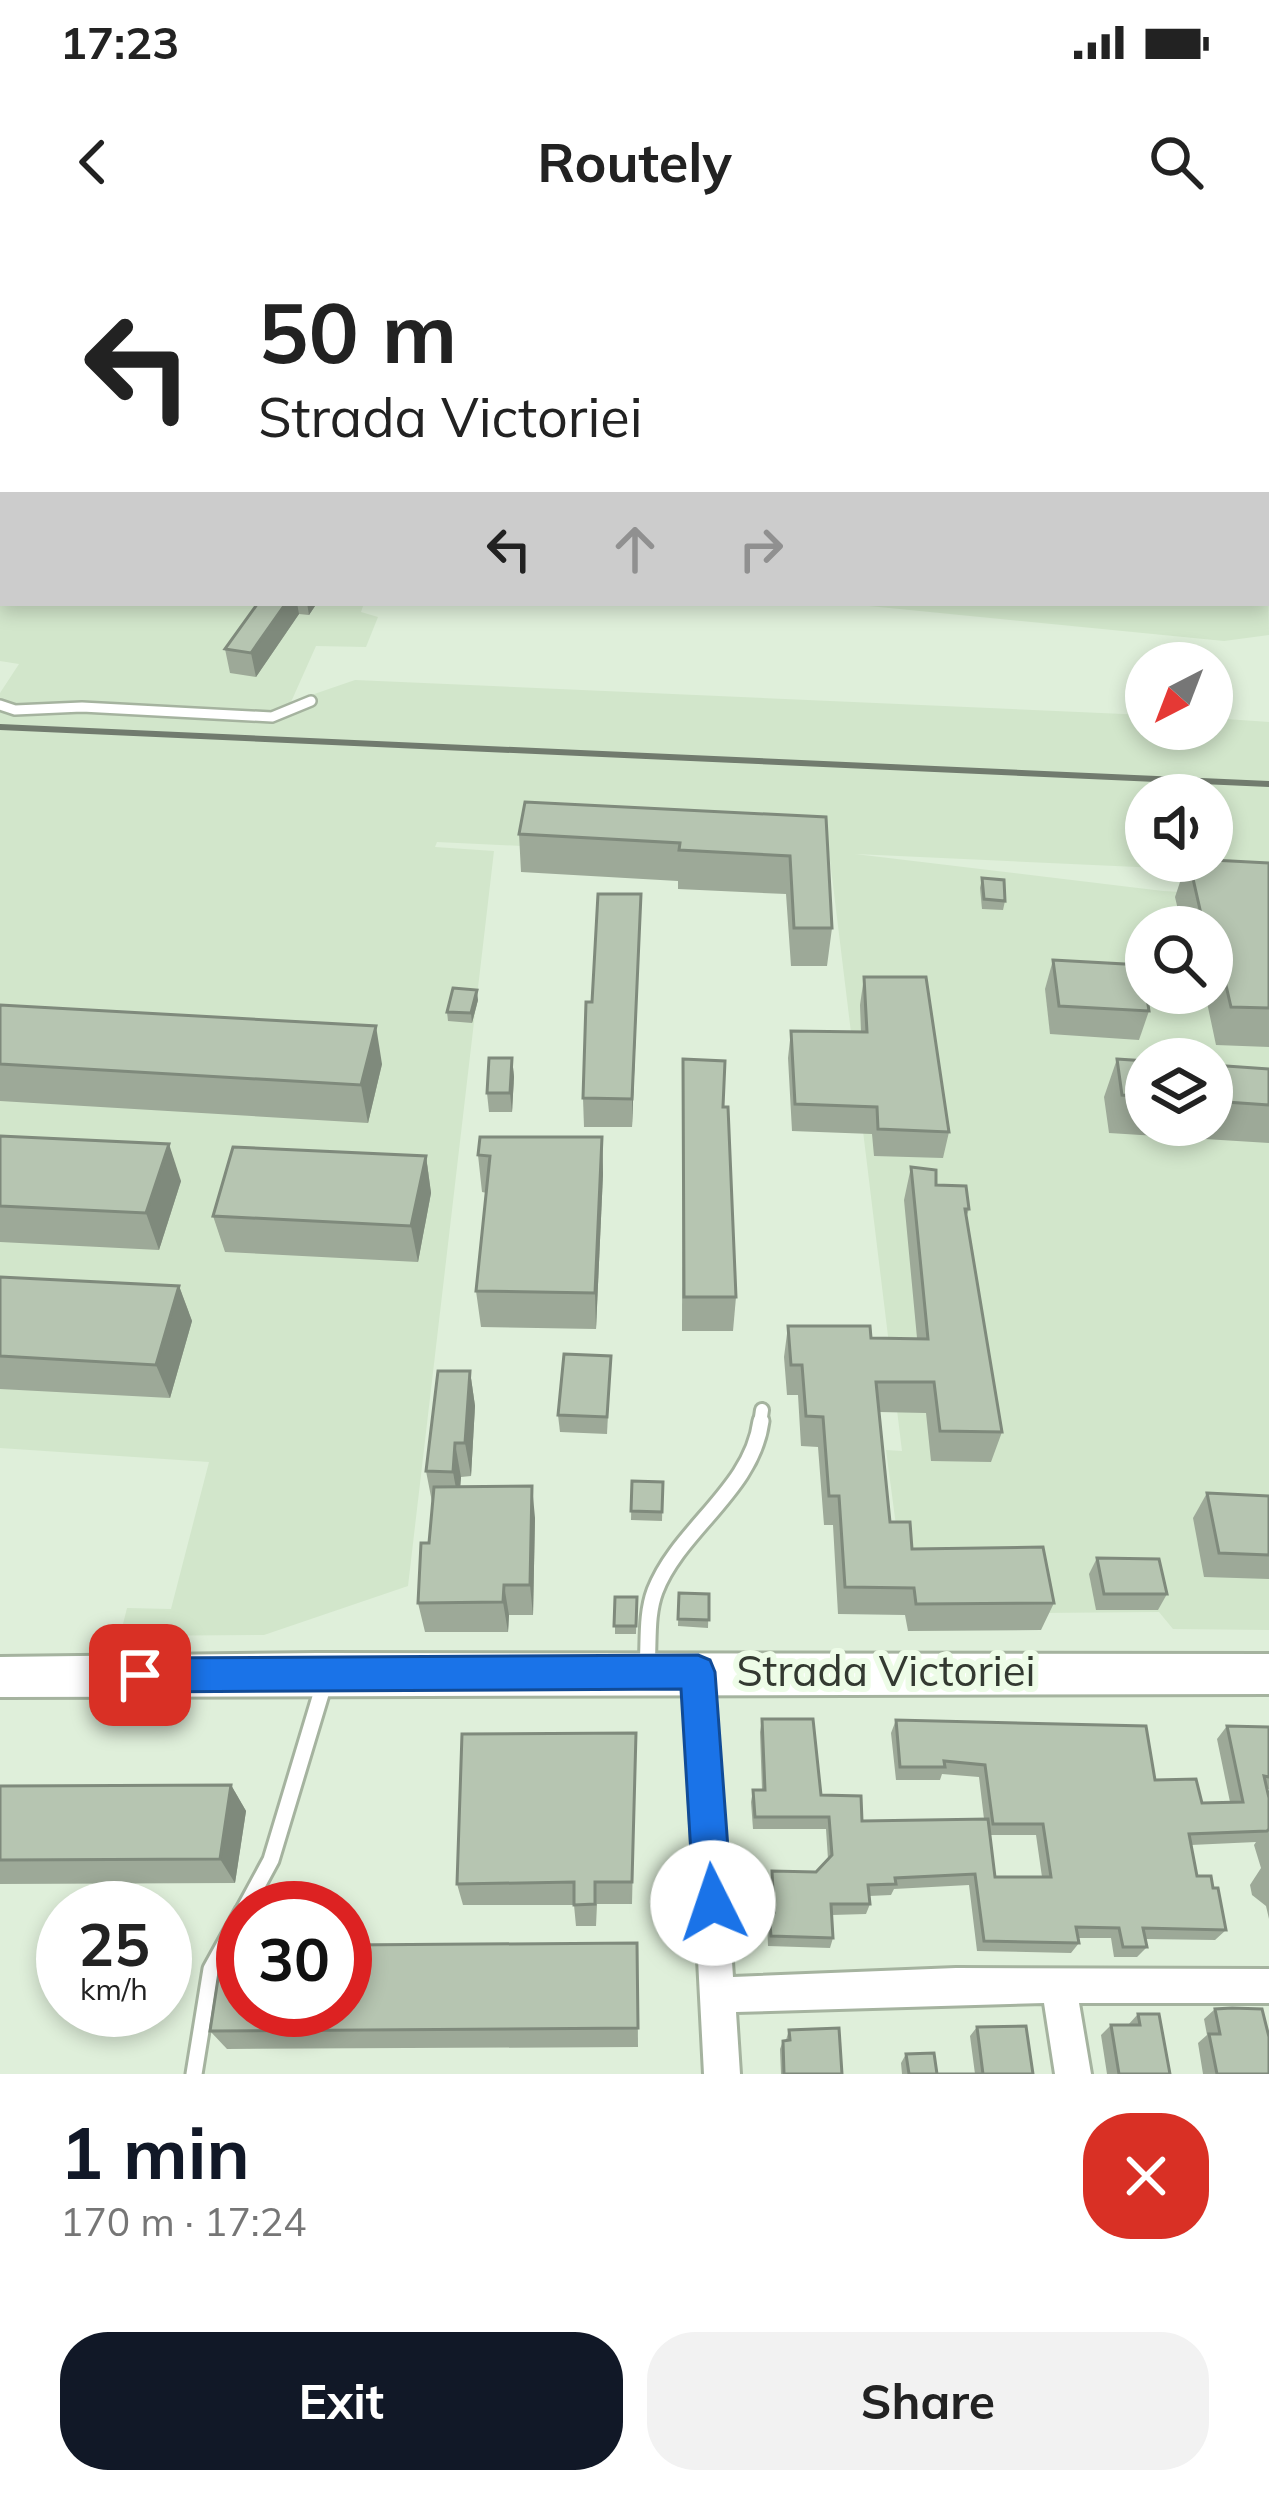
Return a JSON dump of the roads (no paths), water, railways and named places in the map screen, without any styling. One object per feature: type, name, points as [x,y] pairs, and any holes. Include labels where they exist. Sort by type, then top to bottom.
[{"type":"street","name":"Strada Victoriei","points":[[0,1677],[865,1669],[1269,1674]]},
{"type":"street","points":[[698,1672],[722,2074]]},
{"type":"street","points":[[719,1994],[956,1985],[1269,1986]]},
{"type":"street","points":[[1059,1987],[1073,2074]]},
{"type":"lane","points":[[0,705],[15,710],[82,707],[272,717],[310,701]]},
{"type":"lane","points":[[646,1674],[652,1600],[659,1581],[701,1517],[755,1452],[763,1432],[762,1410]]},
{"type":"lane","points":[[260,1881],[272,1859],[327,1674]]},
{"type":"lane","points":[[194,2074],[216,1960]]},
{"type":"railway","points":[[0,727],[1269,784]]}]
